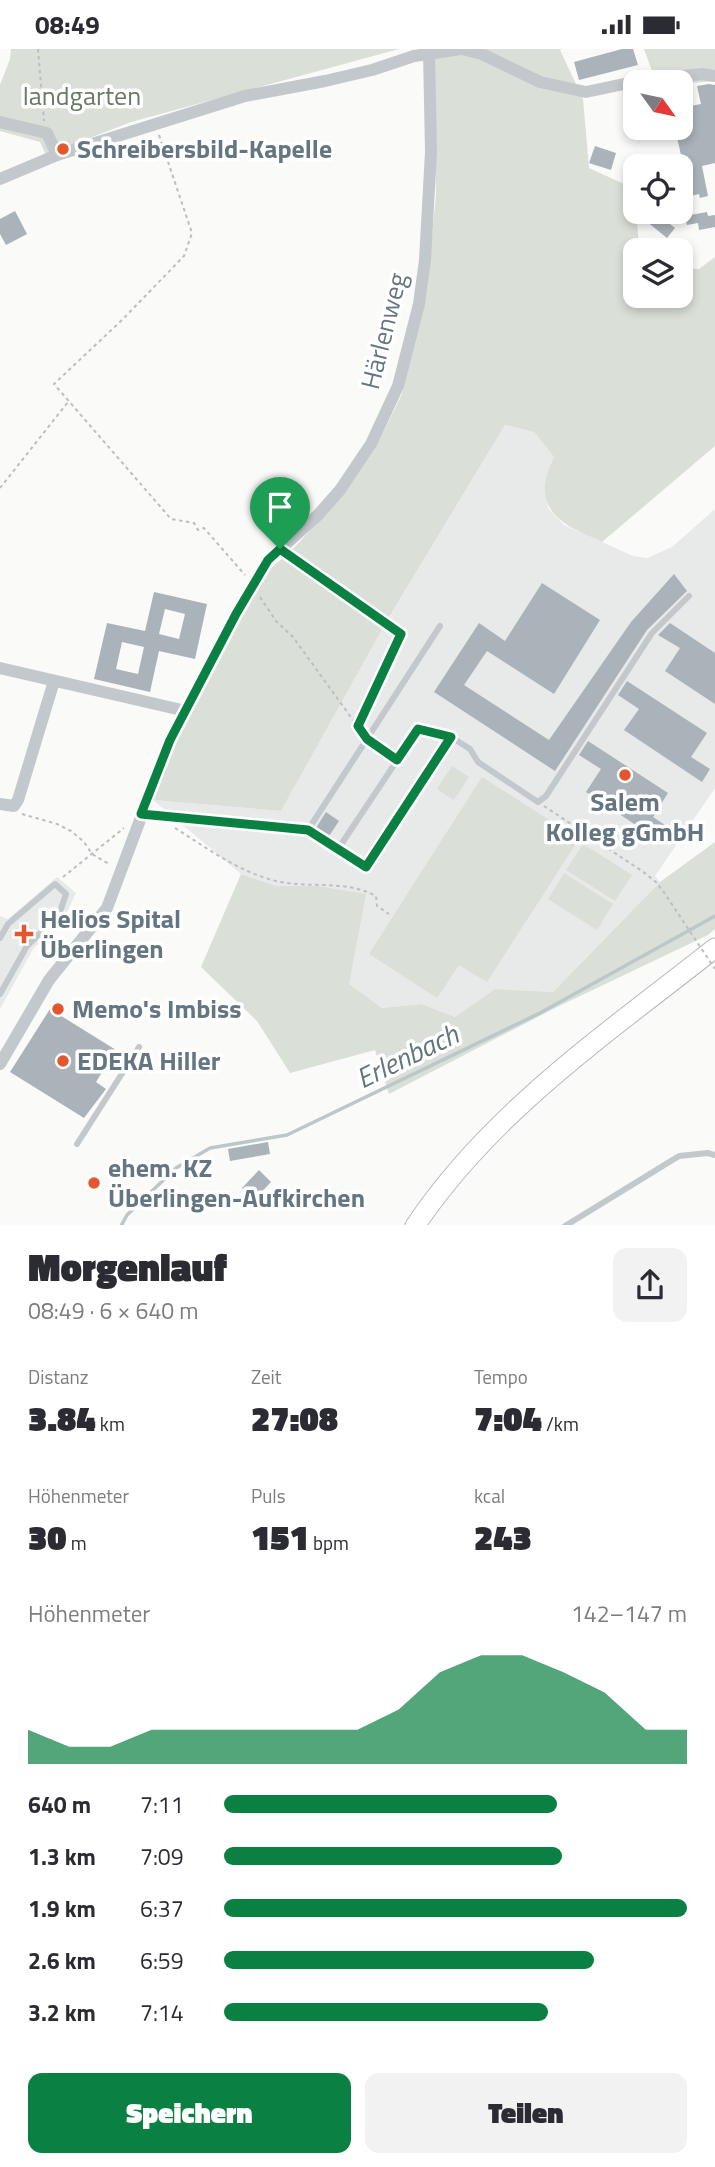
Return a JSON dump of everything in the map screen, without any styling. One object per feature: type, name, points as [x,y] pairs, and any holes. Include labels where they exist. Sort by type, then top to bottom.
[{"type":"main road","points":[[416,1225],[465,1161],[520,1105],[715,948]]},
{"type":"street","points":[[0,179],[57,155],[245,96],[348,76],[429,53],[461,49],[482,54],[540,82],[586,92],[638,81],[702,73],[715,76]]},
{"type":"street","name":"Härlenweg","points":[[0,1065],[49,980],[107,908],[170,740],[252,585],[268,560],[318,515],[340,490],[371,444],[398,386],[419,304],[425,260],[431,152],[429,53]]},
{"type":"street","points":[[0,123],[47,132],[57,155]]},
{"type":"street","points":[[0,668],[186,711]]},
{"type":"street","points":[[0,804],[14,806],[18,800],[54,681]]},
{"type":"lane","points":[[338,849],[418,729],[451,737],[470,749],[478,762],[538,802],[546,796],[652,633],[689,596]]},
{"type":"lane","points":[[308,830],[440,626]]},
{"type":"lane","points":[[141,814],[308,830],[366,867],[451,737]]},
{"type":"lane","points":[[0,938],[8,924],[55,884],[66,894],[59,915],[27,946],[0,994]]},
{"type":"lane","points":[[77,1144],[139,1047]]},
{"type":"lane","points":[[567,1225],[679,1156],[708,1153],[715,1155]]},
{"type":"path","points":[[38,49],[42,114],[47,132]]},
{"type":"path","points":[[155,124],[192,233],[184,256],[54,384],[171,519],[194,523],[198,530],[204,528],[216,540],[252,585],[276,621],[293,637],[367,739],[397,760]]},
{"type":"path","points":[[0,488],[69,401]]},
{"type":"path","points":[[280,549],[401,634],[358,726]]},
{"type":"path","points":[[538,802],[642,871],[663,891],[715,969]]},
{"type":"path","points":[[14,806],[20,813],[71,831],[92,853],[110,864]]},
{"type":"path","points":[[55,884],[141,814]]},
{"type":"path","points":[[166,817],[171,825],[252,874],[285,883],[332,884],[363,889],[376,897],[377,906],[389,914]]},
{"type":"shaded area","points":[[505,425],[534,432],[554,457],[545,484],[548,508],[564,525],[633,556],[647,558],[672,547],[715,509],[715,788],[655,876],[660,882],[553,992],[495,989],[455,1017],[422,1004],[382,1008],[348,984],[317,886],[276,886],[241,874],[153,800],[281,811],[389,617]]},
{"type":"shaded area","name":"Helios Spital Überlingen","points":[[57,877],[76,893],[64,918],[33,949],[0,1009],[0,916],[8,919]]},
{"type":"green space","name":"landgarten","points":[[11,49],[399,49],[131,122],[46,155],[40,142],[0,131],[0,85]]},
{"type":"green space","points":[[437,49],[562,49],[560,50],[583,99],[589,168],[623,184],[623,224],[637,224],[638,238],[623,238],[623,308],[693,308],[693,269],[699,269],[715,257],[715,446],[602,542],[572,528],[555,515],[549,506],[545,484],[554,457],[534,432],[505,425],[389,617],[281,811],[153,800],[180,734],[263,575],[294,548],[346,491],[375,449],[402,394],[427,289],[436,195],[434,53]]},
{"type":"green space","points":[[644,49],[715,49],[715,81],[693,83],[693,70],[652,70]]},
{"type":"green space","points":[[452,766],[469,777],[454,800],[437,789]]},
{"type":"green space","points":[[482,777],[579,839],[487,982],[459,965],[437,998],[369,954]]},
{"type":"green space","points":[[715,842],[715,929],[708,935],[557,1007],[389,1094],[375,1050],[290,1073],[257,1021],[201,967],[241,874],[276,886],[317,886],[366,894],[349,984],[382,1008],[422,1004],[455,1017],[495,989],[553,992],[660,882]]},
{"type":"green space","points":[[583,844],[632,875],[615,901],[566,870]]},
{"type":"green space","points":[[564,873],[613,904],[597,930],[548,899]]},
{"type":"building","points":[[622,49],[633,49],[638,65],[579,80],[574,62]]},
{"type":"building","points":[[715,85],[715,163],[702,166],[708,196],[700,198],[699,194],[693,195],[693,154],[681,154],[678,140],[693,140],[693,106],[701,104],[697,86]]},
{"type":"building","points":[[595,146],[616,153],[611,170],[589,163]]},
{"type":"building","points":[[15,211],[27,234],[6,245],[0,234],[0,219]]},
{"type":"building","points":[[707,212],[708,216],[715,215],[715,227],[699,230],[698,223],[693,224],[693,215]]},
{"type":"building","points":[[650,224],[670,224],[675,228],[667,238]]},
{"type":"building","points":[[674,574],[687,591],[647,630],[555,771],[434,692],[479,623],[505,641],[542,583],[600,620],[554,694],[487,651],[464,685],[549,740],[631,622]]},
{"type":"building","points":[[154,592],[207,604],[195,659],[159,651],[150,692],[94,679],[107,623],[145,631]],"holes":[[[165,609],[185,614],[179,639],[159,634]],[[122,642],[144,647],[138,674],[116,669]]]},
{"type":"building","points":[[670,623],[715,653],[715,704],[665,671],[680,648],[658,635]]},
{"type":"building","points":[[627,681],[707,733],[691,757],[710,769],[702,782],[624,730],[639,709],[618,695]]},
{"type":"building","points":[[588,741],[668,793],[653,817],[671,829],[663,843],[586,792],[601,769],[579,755]]},
{"type":"building","points":[[326,812],[339,821],[329,836],[316,828]]},
{"type":"building","name":"EDEKA Hiller","points":[[50,1009],[116,1050],[96,1082],[106,1089],[84,1118],[10,1072]]},
{"type":"building","points":[[268,1142],[270,1154],[230,1161],[228,1149]]},
{"type":"building","points":[[259,1170],[271,1182],[254,1200],[242,1188]]},
{"type":"waterway","name":"Erlenbach","points":[[122,1225],[127,1215],[176,1168],[210,1148],[287,1135],[540,1013],[715,916]]},
{"type":"place","name":"Schreibersbild-Kapelle","points":[[63,149]]},
{"type":"place","name":"Salem Kolleg gGmbH","points":[[625,775]]},
{"type":"place","name":"Helios Spital Überlingen","points":[[24,934]]},
{"type":"place","name":"Memo's Imbiss","points":[[58,1009]]},
{"type":"place","name":"EDEKA Hiller","points":[[63,1061]]},
{"type":"place","name":"ehem. KZ Überlingen-Aufkirchen","points":[[94,1183]]},
{"type":"route","points":[[280,549],[401,634],[358,726],[367,739],[397,760],[418,729],[451,737],[366,867],[308,830],[141,814],[170,740],[236,614],[268,560],[280,549]]}]
